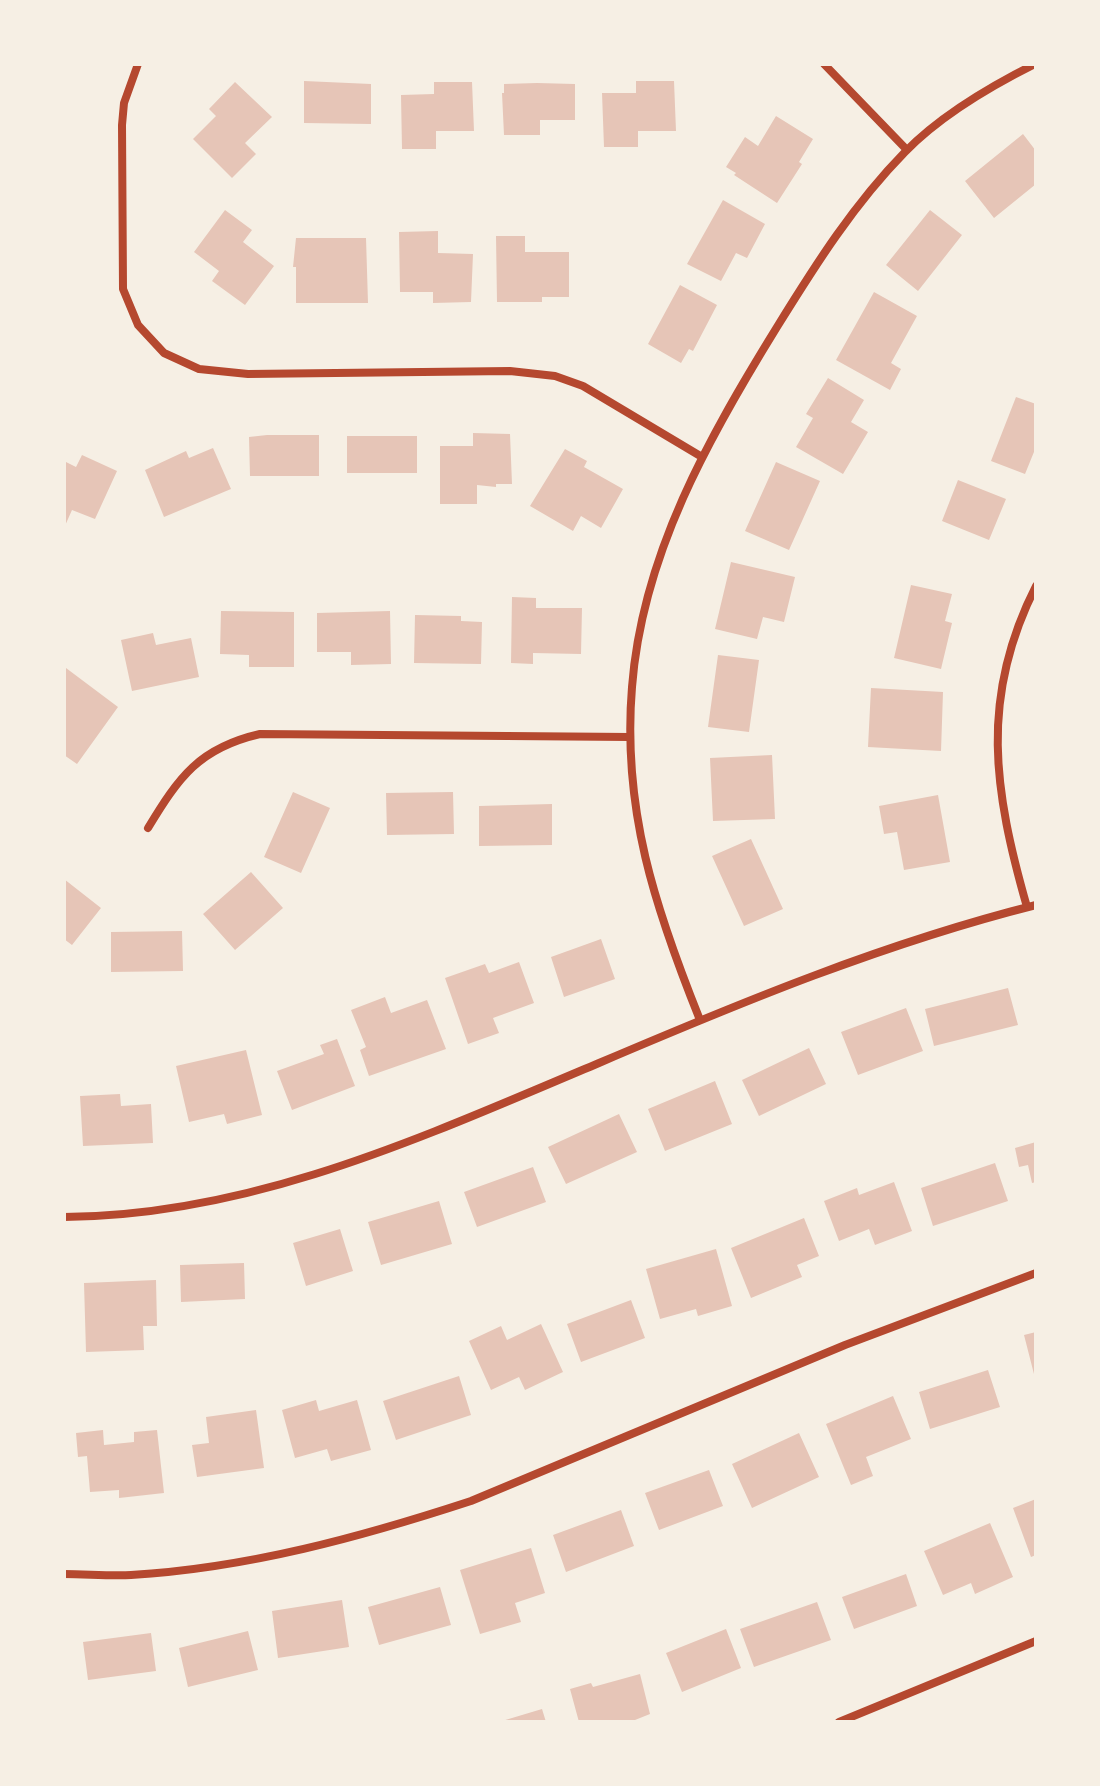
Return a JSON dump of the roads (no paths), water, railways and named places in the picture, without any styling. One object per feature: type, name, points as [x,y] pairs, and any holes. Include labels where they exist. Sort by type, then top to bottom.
[{"type":"street","points":[[138,64],[124,103],[123,289],[138,325],[164,353],[199,369],[248,374],[510,371],[546,374],[583,386],[702,457]]},
{"type":"street","points":[[824,64],[907,150]]},
{"type":"street","points":[[700,1020],[668,940],[645,866],[634,808],[630,737],[632,685],[642,618],[662,548],[702,457],[740,387],[824,252],[859,203],[907,150],[943,119],[1001,81],[1035,64]]},
{"type":"street","points":[[64,1217],[162,1211],[279,1187],[422,1138],[760,995],[896,945],[1031,906],[1003,815],[998,722],[1006,663],[1015,631],[1036,586]]},
{"type":"street","points":[[148,828],[172,788],[193,764],[207,753],[234,740],[260,734],[630,737]]},
{"type":"street","points":[[64,1574],[129,1575],[196,1568],[304,1550],[420,1518],[471,1501],[845,1345],[1036,1273]]},
{"type":"street","points":[[839,1722],[1036,1641]]}]
